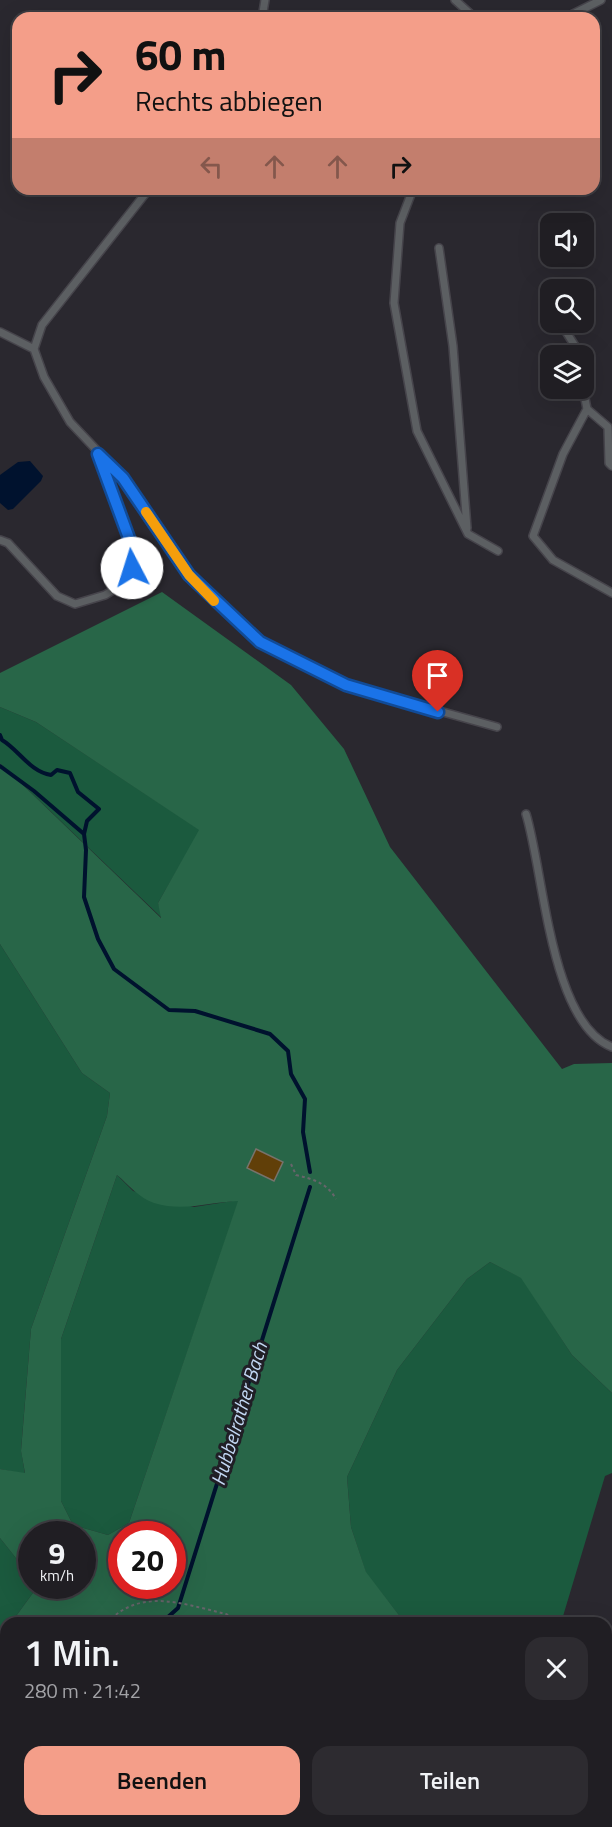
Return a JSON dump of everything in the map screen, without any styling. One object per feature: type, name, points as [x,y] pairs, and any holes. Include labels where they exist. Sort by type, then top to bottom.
[{"type":"lane","points":[[455,0],[468,12]]},
{"type":"lane","points":[[578,12],[601,0]]},
{"type":"lane","points":[[144,195],[42,325],[34,349],[44,377],[70,422],[123,478],[189,575],[260,642],[346,685],[497,727]]},
{"type":"lane","points":[[411,195],[400,223],[394,303],[417,431],[468,534],[498,551]]},
{"type":"lane","points":[[439,248],[453,346],[468,534]]},
{"type":"lane","points":[[0,332],[34,349]]},
{"type":"lane","points":[[586,399],[587,409],[563,454],[533,536],[553,560],[612,593]]},
{"type":"lane","points":[[587,409],[610,427],[609,463],[612,466]]},
{"type":"lane","points":[[0,540],[8,543],[57,596],[75,604],[105,595],[120,586],[132,568],[133,549],[98,454]]},
{"type":"lane","points":[[526,814],[535,843],[555,953],[568,998],[593,1035],[612,1047]]},
{"type":"path","points":[[291,1164],[296,1175],[317,1180],[332,1192],[336,1199]]},
{"type":"path","points":[[116,1617],[148,1600],[186,1604],[232,1617]]},
{"type":"green space","points":[[162,592],[291,685],[344,749],[390,847],[562,1069],[574,1064],[612,1063],[612,1393],[572,1355],[521,1278],[490,1262],[467,1279],[397,1370],[347,1477],[351,1527],[366,1572],[400,1617],[15,1617],[29,1599],[96,1599],[96,1532],[108,1535],[108,1599],[186,1599],[186,1521],[130,1521],[238,1201],[186,1207],[165,1206],[144,1198],[117,1175],[61,1339],[61,1501],[71,1521],[18,1521],[18,1561],[0,1538],[0,1469],[25,1473],[21,1451],[31,1329],[107,1116],[110,1093],[82,1073],[0,944],[0,763],[161,918],[158,903],[199,830],[36,722],[0,707],[0,673]]},
{"type":"green space","points":[[0,707],[36,722],[200,830],[158,903],[163,919],[0,763]]},
{"type":"green space","points":[[0,944],[82,1073],[110,1093],[107,1116],[31,1329],[21,1450],[25,1474],[0,1469]]},
{"type":"green space","points":[[117,1175],[133,1191],[194,1207],[239,1200],[130,1521],[108,1521],[108,1535],[96,1532],[96,1521],[71,1521],[61,1501],[61,1339]]},
{"type":"green space","points":[[490,1262],[522,1278],[572,1355],[612,1393],[612,1473],[605,1476],[563,1617],[400,1617],[366,1573],[351,1527],[347,1477],[397,1370],[467,1279]]},
{"type":"green space","points":[[0,1538],[18,1561],[18,1599],[29,1599],[15,1617],[0,1617]]},
{"type":"water","points":[[30,461],[43,476],[41,481],[13,509],[8,510],[0,503],[0,475],[18,462]]},
{"type":"building","points":[[256,1149],[283,1162],[274,1181],[247,1168]]},
{"type":"waterway","points":[[0,735],[2,740],[37,770],[51,775],[57,770],[70,773],[78,792],[99,809],[87,821],[84,834]]},
{"type":"waterway","name":"Hubbelrather Bach","points":[[0,766],[34,791],[84,834],[86,850],[84,897],[98,939],[114,969],[169,1010],[195,1011],[270,1034],[288,1051],[291,1074],[305,1099],[303,1132],[310,1172]]},
{"type":"waterway","name":"Hubbelrather Bach","points":[[168,1617],[178,1608],[310,1187]]},
{"type":"slow traffic","points":[[146,512],[189,575],[214,601]]},
{"type":"route","points":[[132,568],[133,549],[98,454],[123,478],[189,575],[260,642],[346,685],[438,712]]}]
